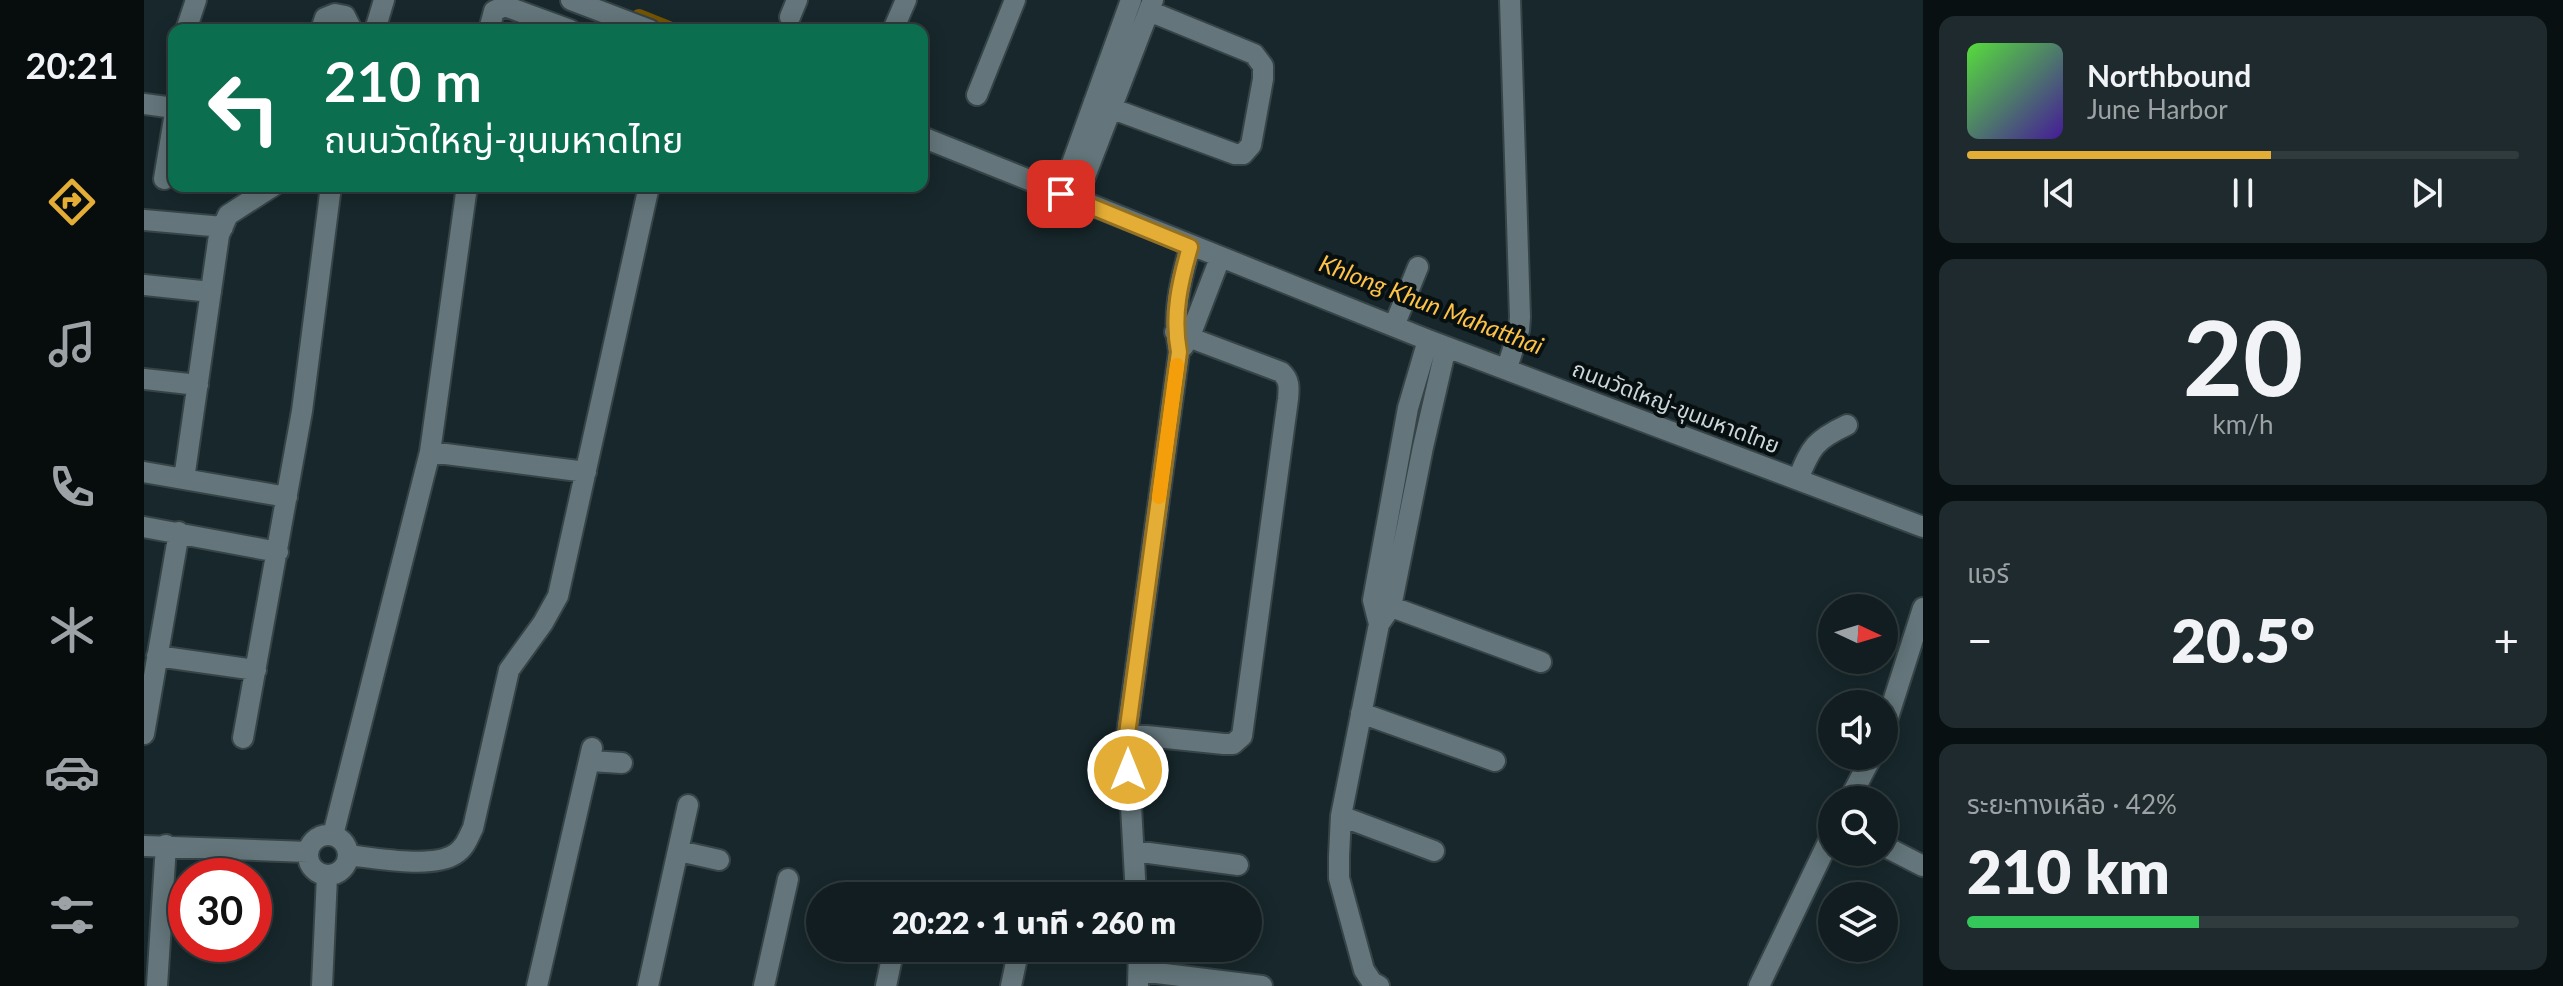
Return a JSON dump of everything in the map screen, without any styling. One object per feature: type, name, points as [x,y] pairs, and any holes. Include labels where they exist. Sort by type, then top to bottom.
[{"type":"street","points":[[188,24],[196,0]]},
{"type":"street","points":[[377,24],[384,0]]},
{"type":"street","points":[[571,0],[634,24]]},
{"type":"street","points":[[896,24],[906,0]]},
{"type":"street","points":[[977,95],[1015,0]]},
{"type":"street","points":[[1104,106],[1131,0]]},
{"type":"street","points":[[1508,363],[1519,330],[1510,0]]},
{"type":"street","points":[[491,24],[494,11],[505,6],[554,24]]},
{"type":"street","points":[[1070,192],[1104,106],[1151,6],[1254,54],[1263,66],[1251,145],[1243,154],[1235,154],[1104,106]]},
{"type":"street","points":[[323,24],[325,18],[335,14],[349,20],[350,24]]},
{"type":"street","points":[[144,104],[168,107]]},
{"type":"street","name":"ถนนวัดใหญ่-ขุนมหาดไทย","points":[[928,139],[1070,192],[1190,247],[1399,314],[1437,343],[1508,363],[1803,467],[1923,527]]},
{"type":"street","points":[[164,179],[168,155]]},
{"type":"street","points":[[184,479],[219,235],[228,215],[264,192]]},
{"type":"street","points":[[243,738],[302,411],[330,192]]},
{"type":"street","points":[[333,835],[430,452],[466,192]]},
{"type":"street","points":[[348,855],[438,860],[458,853],[466,844],[473,828],[509,670],[558,596],[648,192]]},
{"type":"street","points":[[144,220],[223,227]]},
{"type":"street","points":[[1135,882],[1127,734],[1181,340],[1180,284],[1190,247]]},
{"type":"street","points":[[1181,340],[1220,258]]},
{"type":"street","points":[[1399,314],[1418,267]]},
{"type":"street","points":[[144,285],[211,292]]},
{"type":"street","points":[[1127,734],[1224,744],[1233,744],[1242,736],[1289,385],[1287,377],[1281,372],[1181,340]]},
{"type":"street","points":[[1379,986],[1364,970],[1339,878],[1341,816],[1381,610],[1423,447],[1437,343]]},
{"type":"street","points":[[144,379],[198,385]]},
{"type":"street","points":[[1803,467],[1826,435],[1847,425]]},
{"type":"street","points":[[430,452],[586,472]]},
{"type":"street","points":[[144,472],[287,497]]},
{"type":"street","points":[[144,527],[278,552]]},
{"type":"street","points":[[144,734],[154,644],[179,532]]},
{"type":"street","points":[[1897,690],[1923,608]]},
{"type":"street","points":[[1381,610],[1541,662]]},
{"type":"street","points":[[154,644],[256,670]]},
{"type":"street","points":[[1361,713],[1495,761]]},
{"type":"street","points":[[541,985],[591,754],[622,763]]},
{"type":"street","points":[[648,986],[688,805]]},
{"type":"street","points":[[1341,816],[1434,851]]},
{"type":"street","points":[[333,835],[341,840],[348,855],[342,870],[327,876],[312,868],[308,852],[317,838],[333,835]]},
{"type":"street","points":[[157,986],[166,845]]},
{"type":"street","points":[[144,846],[308,852]]},
{"type":"street","points":[[679,851],[719,860]]},
{"type":"street","points":[[1134,851],[1238,865]]},
{"type":"street","points":[[1898,853],[1923,866]]},
{"type":"street","points":[[1759,986],[1818,863]]},
{"type":"street","points":[[322,986],[327,876]]},
{"type":"street","points":[[764,986],[788,879]]},
{"type":"street","points":[[886,986],[891,962]]},
{"type":"street","points":[[1011,986],[1016,962]]},
{"type":"street","points":[[1139,978],[1262,986]]},
{"type":"waterway","name":"Khlong Khun Mahatthai","points":[[639,18],[654,24]]},
{"type":"slow traffic","points":[[1159,497],[1177,365]]},
{"type":"route","points":[[1061,194],[1190,247],[1176,313],[1175,332],[1179,352],[1127,734],[1128,770]]}]
